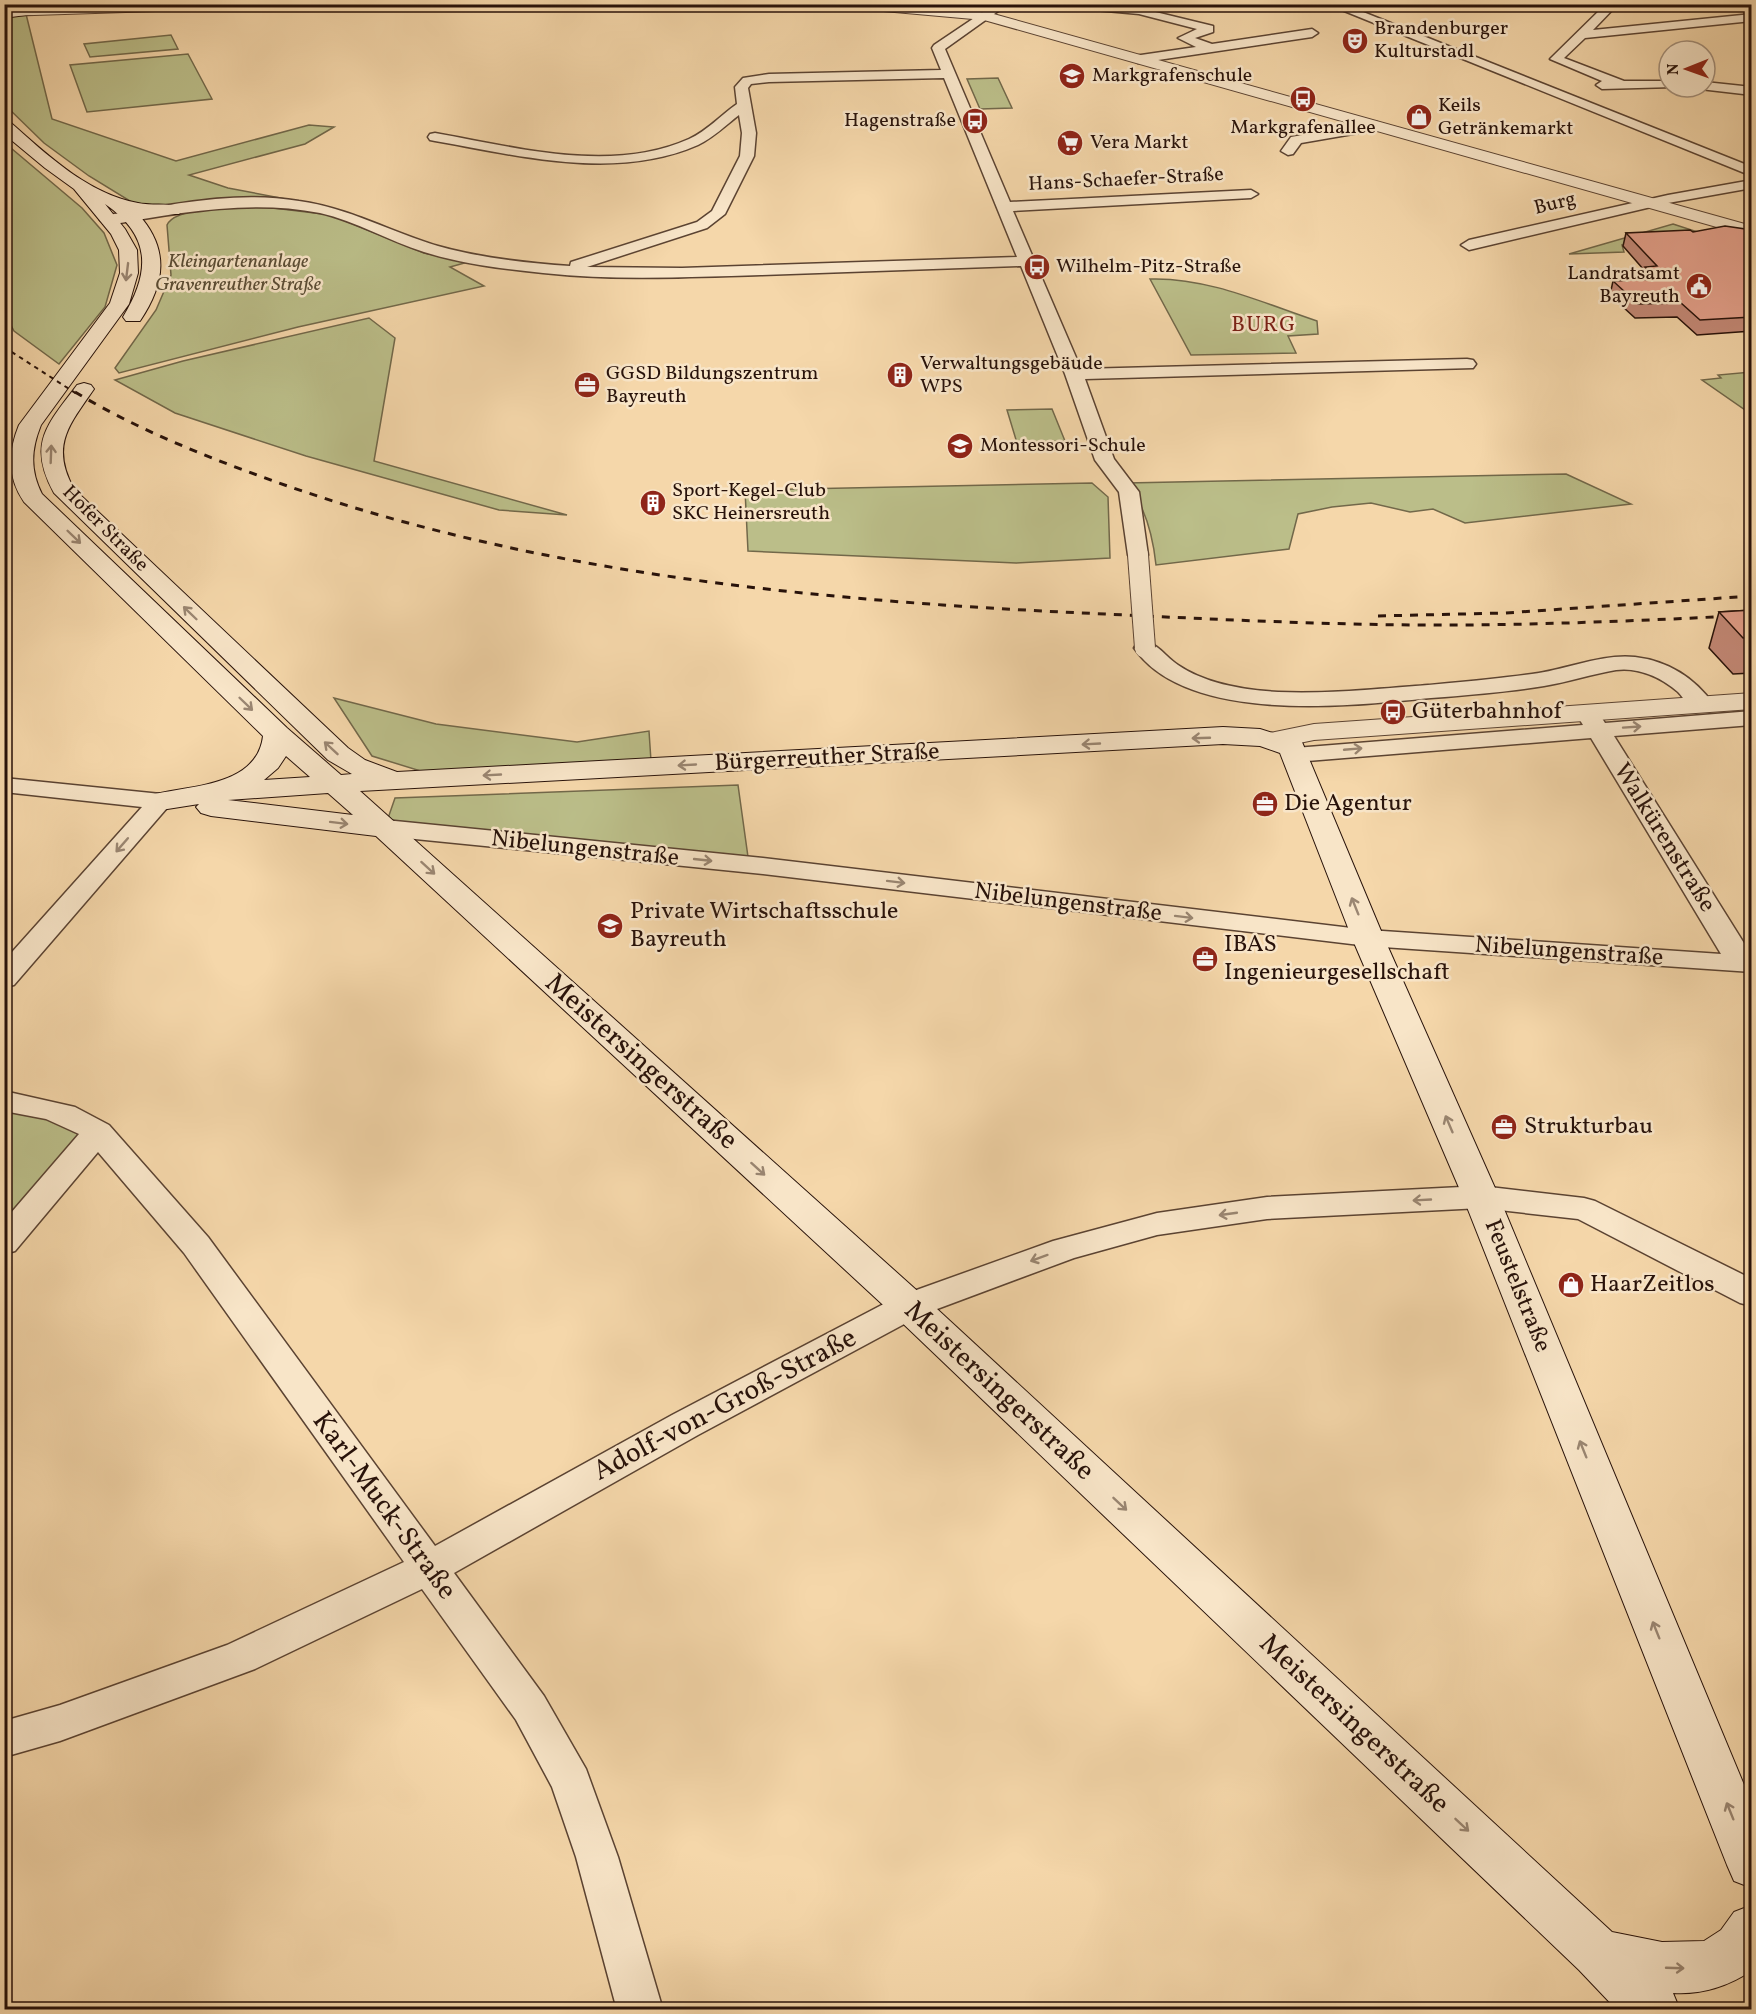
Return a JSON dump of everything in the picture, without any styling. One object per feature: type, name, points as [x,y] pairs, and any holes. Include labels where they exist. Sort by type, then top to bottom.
[{"type":"main road","points":[[4,11],[247,4]]},
{"type":"main road","points":[[850,4],[985,16],[1752,232]]},
{"type":"main road","name":"Hofer Straße","points":[[4,125],[125,218],[152,251],[153,275],[139,308],[59,426],[51,445],[50,461],[55,477],[65,493],[338,754],[356,766],[377,775],[402,780]]},
{"type":"main road","points":[[125,218],[139,209],[180,209]]},
{"type":"main road","points":[[125,218],[157,221],[180,209]]},
{"type":"main road","name":"Hofer Straße","points":[[125,218],[119,233],[128,250],[129,273],[119,304],[30,425],[21,447],[22,478],[32,497],[277,734],[334,784]]},
{"type":"main road","name":"Bürgerreuther Straße","points":[[211,793],[402,780],[1274,744],[1314,732],[1593,721],[1702,705],[1752,701]]},
{"type":"main road","points":[[161,801],[211,793],[258,773],[269,763],[276,749],[277,734]]},
{"type":"main road","name":"Feustelstraße","points":[[1274,744],[1368,938],[1481,1197],[1752,1865]]},
{"type":"main road","name":"Meistersingerstraße","points":[[334,784],[909,1306],[1597,1952],[1654,2010]]},
{"type":"main road","points":[[252,812],[255,803],[263,795],[282,788]]},
{"type":"main road","points":[[161,801],[385,828]]},
{"type":"main road","points":[[1597,1952],[1662,1968],[1708,1966],[1725,1958],[1737,1948],[1752,1929]]},
{"type":"street","points":[[1003,4],[938,48],[1074,374],[1105,460],[1129,492],[1138,555],[1145,648],[1166,668],[1186,678],[1239,694],[1281,699],[1333,701],[1528,682],[1618,663],[1631,663],[1654,666],[1677,678],[1702,705]]},
{"type":"street","points":[[1062,4],[1139,11],[1209,29],[1184,38],[1211,48]]},
{"type":"street","points":[[1332,4],[1752,172]]},
{"type":"street","points":[[1613,4],[1585,34],[1556,59],[1620,84]]},
{"type":"street","points":[[1585,34],[1752,17]]},
{"type":"street","points":[[1138,59],[1312,33]]},
{"type":"street","points":[[560,270],[702,225],[718,214],[747,156],[749,133],[743,106],[742,85],[758,79],[949,74]]},
{"type":"street","points":[[1550,91],[1620,84],[1657,85]]},
{"type":"street","points":[[1717,87],[1752,91]]},
{"type":"street","points":[[435,137],[568,157],[631,157],[664,152],[693,142],[743,106]]},
{"type":"street","points":[[1288,151],[1296,140],[1377,126]]},
{"type":"street","points":[[1650,203],[1752,184]]},
{"type":"street","name":"Hans-Schaefer-Straße","points":[[1004,207],[1251,194]]},
{"type":"street","name":"Burg","points":[[1469,244],[1650,203]]},
{"type":"street","points":[[180,209],[240,204],[320,208],[351,217],[433,249],[477,260],[560,270],[676,273],[1026,261]]},
{"type":"street","points":[[1074,374],[1467,364]]},
{"type":"street","name":"Bürgerreuther Straße","points":[[1593,721],[1752,718]]},
{"type":"street","name":"Walkürenstraße","points":[[1593,721],[1746,963]]},
{"type":"street","points":[[4,785],[161,801]]},
{"type":"street","points":[[4,979],[161,801]]},
{"type":"street","name":"Nibelungenstraße","points":[[385,828],[763,866],[1368,938],[1746,963]]},
{"type":"street","name":"Karl-Muck-Straße","points":[[4,1101],[61,1112],[81,1120],[98,1132],[196,1245],[530,1708],[572,1782],[597,1857],[640,2010]]},
{"type":"street","points":[[4,1243],[98,1132]]},
{"type":"street","name":"Adolf-von-Groß-Straße","points":[[4,1739],[60,1722],[241,1657],[429,1569],[685,1425],[909,1306],[1065,1249],[1157,1224],[1268,1208],[1481,1197],[1584,1209],[1752,1293]]},
{"type":"green space","points":[[26,14],[52,119],[176,161],[309,125],[334,127],[305,144],[189,175],[228,188],[296,201],[178,207],[138,206],[89,176],[44,143],[5,105],[4,16]]},
{"type":"green space","points":[[171,35],[178,49],[90,57],[84,44]]},
{"type":"green space","points":[[188,54],[212,99],[87,112],[70,65]]},
{"type":"green space","points":[[998,78],[1012,108],[980,109],[967,79]]},
{"type":"green space","points":[[5,143],[82,208],[104,233],[117,265],[105,307],[59,364],[14,331],[5,314]]},
{"type":"green space","name":"Kleingartenanlage Gravenreuther Straße","points":[[265,207],[331,215],[424,253],[468,262],[450,267],[484,286],[298,327],[119,373],[115,368],[156,310],[171,275],[167,225],[173,218],[212,208]]},
{"type":"green space","points":[[1673,224],[1704,234],[1684,243],[1622,245],[1624,252],[1569,254]]},
{"type":"green space","points":[[1150,279],[1193,282],[1235,292],[1317,321],[1318,334],[1288,336],[1296,353],[1191,355]]},
{"type":"green space","points":[[369,318],[395,338],[374,461],[567,515],[499,510],[306,456],[175,413],[115,380],[183,361]]},
{"type":"green space","points":[[1751,372],[1751,414],[1702,380],[1721,378],[1718,375]]},
{"type":"green space","points":[[1052,409],[1065,441],[1017,443],[1007,410]]},
{"type":"green space","points":[[1566,474],[1631,504],[1465,523],[1433,509],[1410,512],[1371,503],[1332,507],[1298,514],[1289,549],[1156,565],[1147,522],[1139,501],[1127,483]]},
{"type":"green space","points":[[1092,483],[1108,497],[1110,558],[1016,563],[748,551],[745,490]]},
{"type":"green space","points":[[334,698],[436,724],[577,742],[649,731],[651,761],[427,773],[372,756]]},
{"type":"green space","points":[[738,785],[748,857],[386,824],[395,798]]},
{"type":"green space","points":[[5,1101],[97,1132],[5,1243]]},
{"type":"building","points":[[1725,226],[1752,230],[1752,256],[1748,258],[1752,260],[1752,317],[1700,320],[1681,303],[1638,304],[1613,281],[1657,279],[1645,267],[1657,266],[1626,233],[1690,230],[1693,232]]},
{"type":"building","points":[[1752,610],[1752,637],[1743,638],[1719,612]]},
{"type":"railway","points":[[4,347],[77,394]]},
{"type":"railway","points":[[75,392],[124,419],[200,453],[279,483],[376,514],[475,540],[575,561],[675,577],[878,600],[1275,622],[1539,624],[1752,615]]},
{"type":"railway","points":[[1378,616],[1505,613],[1752,596]]},
{"type":"place","name":"Brandenburger Kulturstadl","points":[[1355,41]]},
{"type":"place","name":"Markgrafenschule","points":[[1072,76]]},
{"type":"place","name":"Markgrafenallee","points":[[1303,99]]},
{"type":"place","name":"Keils Getränkemarkt","points":[[1419,117]]},
{"type":"place","name":"Hagenstraße","points":[[975,121]]},
{"type":"place","name":"Vera Markt","points":[[1070,143]]},
{"type":"place","name":"Wilhelm-Pitz-Straße","points":[[1037,267]]},
{"type":"place","name":"Landratsamt Bayreuth","points":[[1699,286]]},
{"type":"place","name":"Verwaltungsgebäude WPS","points":[[900,375]]},
{"type":"place","name":"GGSD Bildungszentrum Bayreuth","points":[[587,385]]},
{"type":"place","name":"Montessori-Schule","points":[[960,446]]},
{"type":"place","name":"Sport-Kegel-Club SKC Heinersreuth","points":[[653,503]]},
{"type":"place","name":"Güterbahnhof","points":[[1393,712]]},
{"type":"place","name":"Die Agentur","points":[[1265,804]]},
{"type":"place","name":"Private Wirtschaftsschule Bayreuth","points":[[610,926]]},
{"type":"place","name":"IBAS Ingenieurgesellschaft","points":[[1205,959]]},
{"type":"place","name":"Strukturbau","points":[[1504,1127]]},
{"type":"place","name":"HaarZeitlos","points":[[1571,1285]]},
{"type":"district","name":"BURG","points":[[1264,325]]}]
